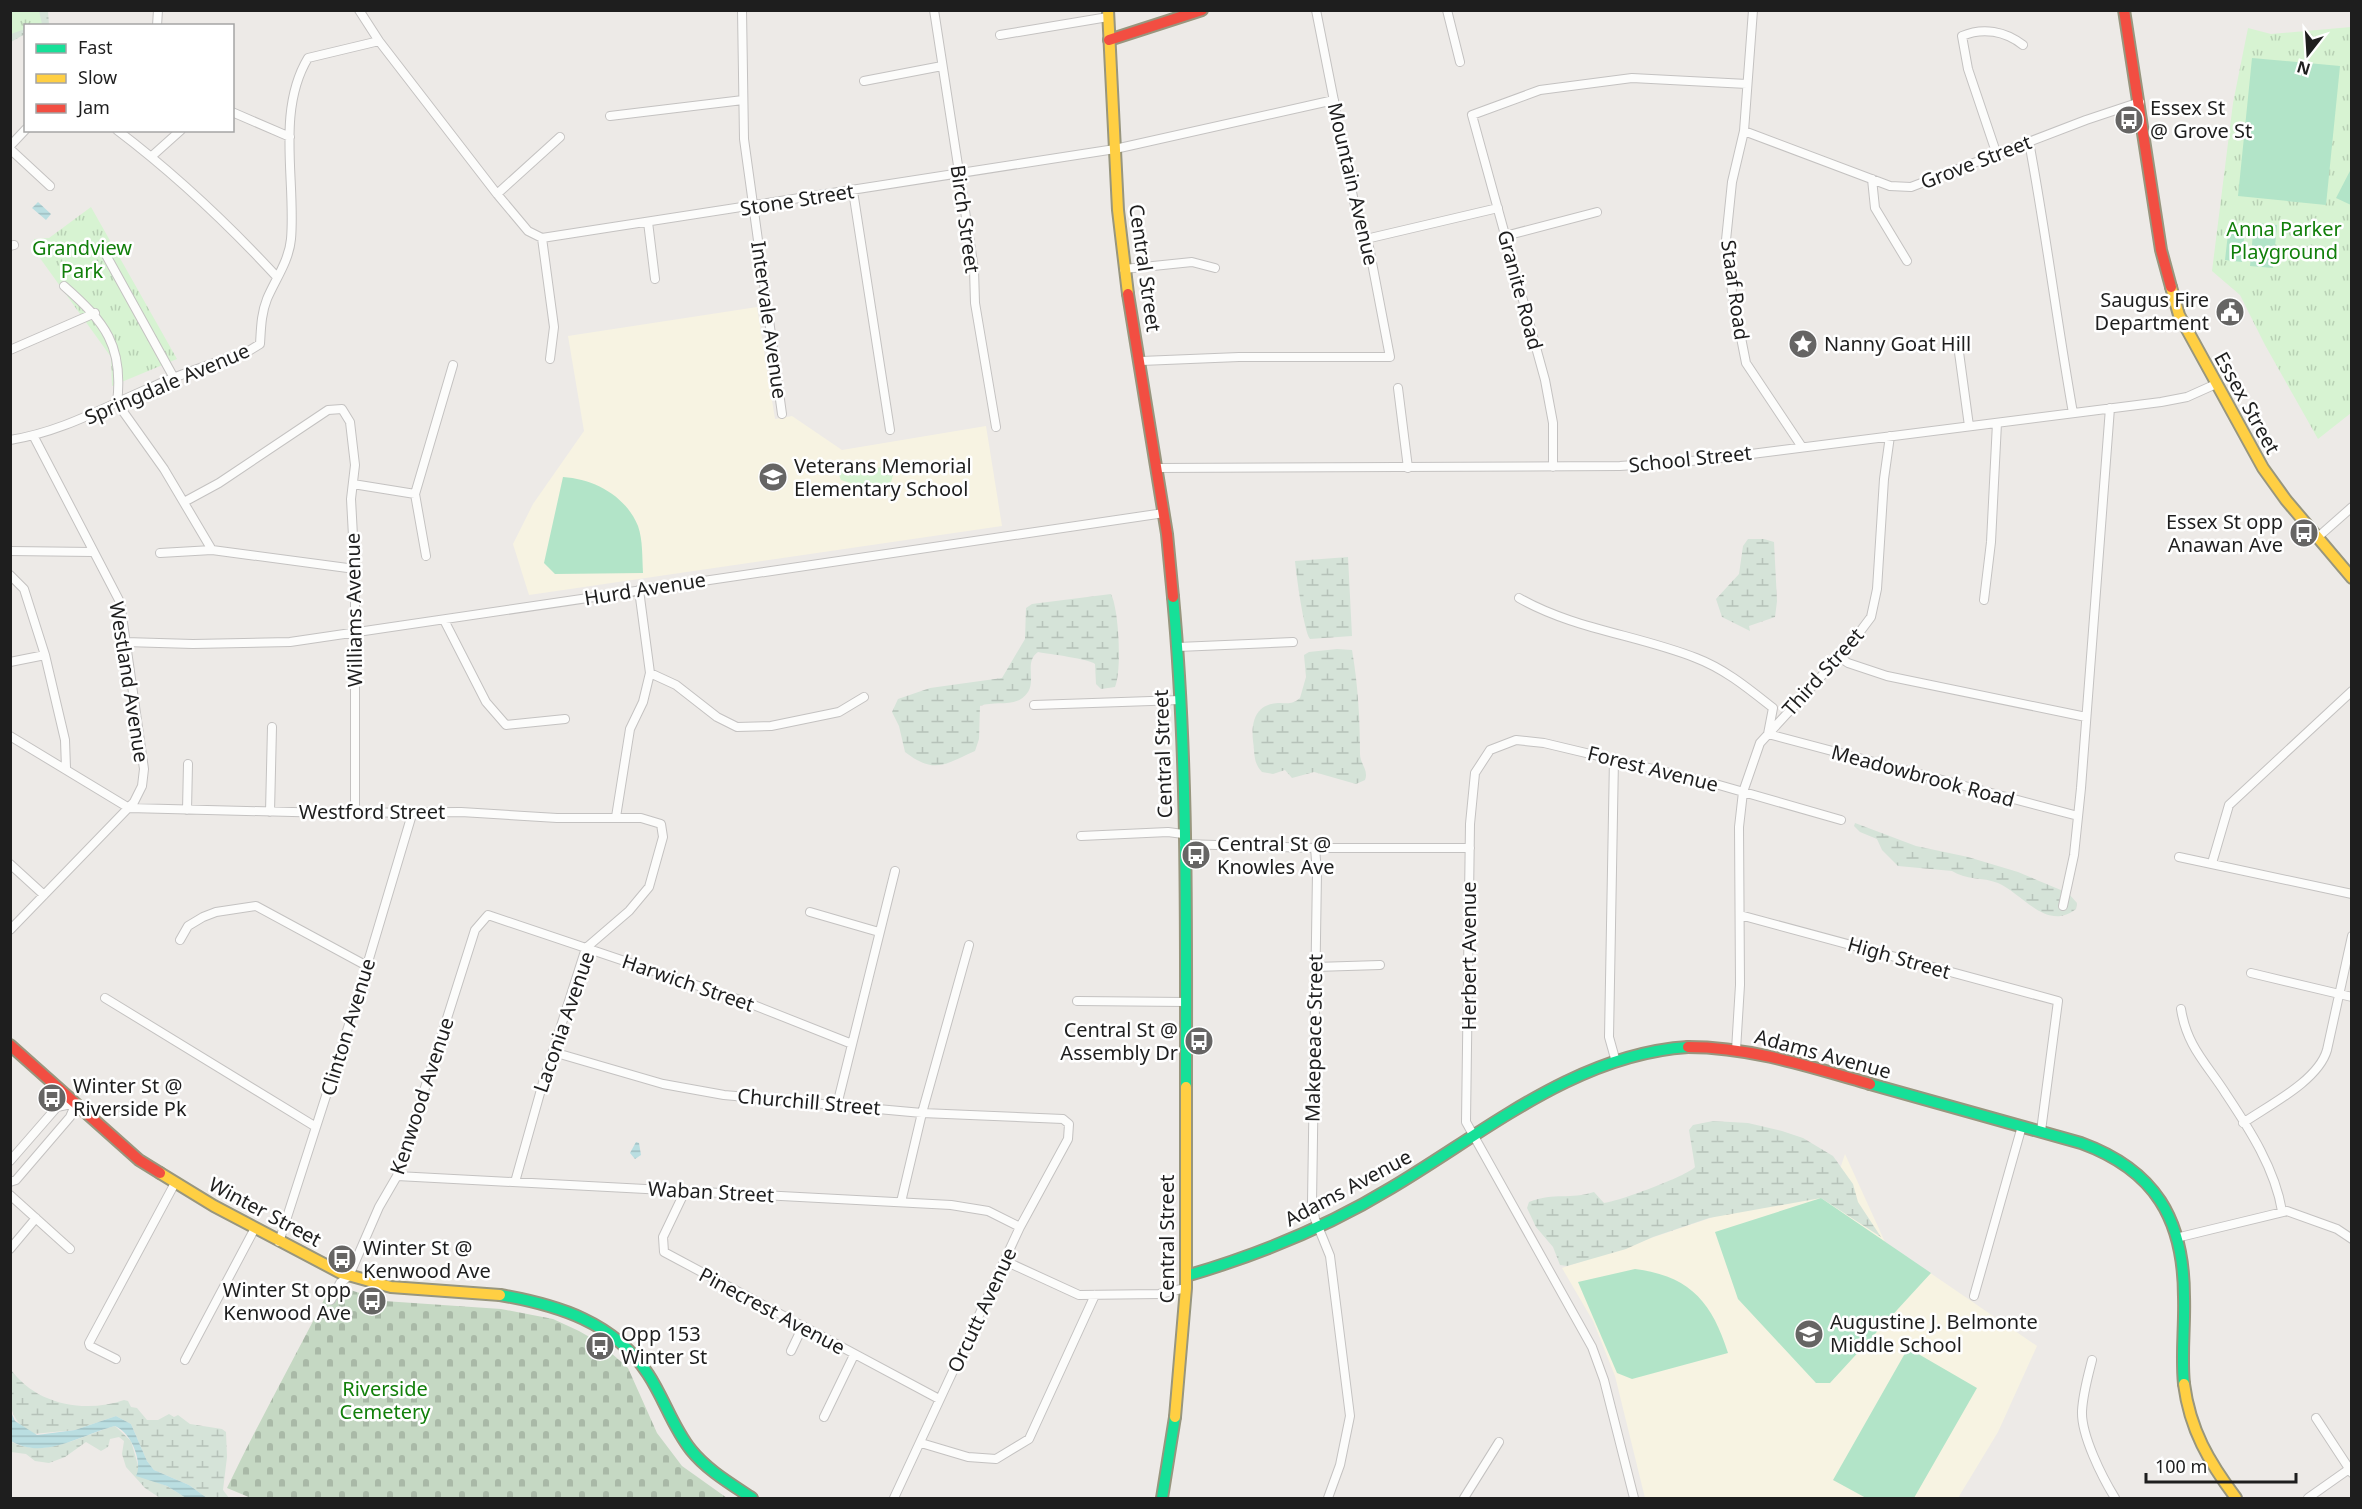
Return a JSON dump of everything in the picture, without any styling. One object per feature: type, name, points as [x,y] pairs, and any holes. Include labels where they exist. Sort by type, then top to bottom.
[{"type":"main road","points":[[1109,40],[1202,10]]},
{"type":"main road","name":"Essex Street","points":[[2124,10],[2140,102],[2157,227],[2169,287],[2184,326],[2270,478],[2352,578]]},
{"type":"main road","name":"Central Street","points":[[1108,14],[1124,269],[1158,468],[1173,578],[1180,700],[1186,1002],[1186,1288],[1174,1434],[1162,1498]]},
{"type":"main road","name":"Winter Street","points":[[10,1045],[139,1160],[279,1242],[349,1276],[391,1287],[526,1298],[556,1306],[586,1318],[619,1340],[640,1363],[691,1450],[719,1476],[752,1498]]},
{"type":"main road","name":"Adams Avenue","points":[[1186,1276],[1226,1264],[1319,1227],[1372,1200],[1556,1089],[1616,1062],[1664,1049],[1736,1050],[1791,1062],[2041,1131],[2101,1151],[2130,1166],[2160,1199],[2180,1237],[2184,1263],[2183,1371],[2186,1404],[2191,1424],[2202,1448],[2236,1498]]},
{"type":"street","points":[[359,10],[379,41],[497,194],[528,231],[542,238],[554,327],[550,359]]},
{"type":"street","name":"Intervale Avenue","points":[[742,10],[744,139],[782,414]]},
{"type":"street","name":"Birch Street","points":[[934,10],[974,269],[975,303],[996,427]]},
{"type":"street","name":"Mountain Avenue","points":[[1141,362],[1239,357],[1390,357],[1366,239],[1354,202],[1316,10]]},
{"type":"street","points":[[1447,10],[1460,62]]},
{"type":"street","name":"Staaf Road","points":[[1754,10],[1744,131],[1732,182],[1726,240],[1735,316],[1746,363],[1802,447]]},
{"type":"street","points":[[1000,35],[1108,14]]},
{"type":"street","points":[[1997,155],[1968,69],[1962,36],[1977,31],[2001,32],[2024,45]]},
{"type":"street","name":"Springdale Avenue","points":[[10,440],[34,437],[74,424],[174,378],[247,352],[260,344],[262,313],[291,242],[290,137],[293,105],[302,69],[308,58],[379,41]]},
{"type":"street","points":[[864,81],[942,66]]},
{"type":"street","name":"Granite Road","points":[[1553,467],[1553,423],[1545,380],[1472,115],[1540,90],[1632,78],[1747,84]]},
{"type":"street","points":[[610,116],[743,100]]},
{"type":"street","name":"Stone Street","points":[[542,238],[1115,149],[1334,100]]},
{"type":"street","name":"Grove Street","points":[[1744,131],[1890,186],[1911,187],[2140,102]]},
{"type":"street","points":[[234,113],[290,137]]},
{"type":"street","points":[[24,131],[11,146],[50,186]]},
{"type":"street","points":[[120,132],[152,156],[234,231],[277,277]]},
{"type":"street","points":[[152,156],[180,132]]},
{"type":"street","points":[[497,194],[560,137]]},
{"type":"street","points":[[2029,142],[2046,231],[2058,326],[2073,413]]},
{"type":"street","points":[[1872,179],[1875,208],[1908,261]]},
{"type":"street","points":[[853,191],[890,430]]},
{"type":"street","points":[[1366,239],[1498,208]]},
{"type":"street","points":[[1505,236],[1597,212]]},
{"type":"street","points":[[648,222],[655,279]]},
{"type":"street","points":[[101,246],[174,378]]},
{"type":"street","points":[[1124,269],[1192,262],[1215,268]]},
{"type":"street","points":[[64,286],[95,313],[110,335],[119,373],[117,403],[184,502],[212,550]]},
{"type":"street","points":[[10,350],[95,313]]},
{"type":"street","points":[[1958,345],[1969,426]]},
{"type":"street","points":[[426,556],[415,494],[453,365]]},
{"type":"street","name":"School Street","points":[[1158,468],[1553,467],[1620,466],[1694,461],[2183,398],[2216,384]]},
{"type":"street","points":[[1398,388],[1408,468]]},
{"type":"street","points":[[2063,906],[2074,855],[2078,816],[2110,408]]},
{"type":"street","name":"Williams Avenue","points":[[184,502],[219,483],[328,410],[343,410],[350,422],[356,465],[351,499],[355,569],[355,813]]},
{"type":"street","points":[[1984,600],[1991,542],[1997,423]]},
{"type":"street","name":"Third Street","points":[[1736,1050],[1740,915],[1739,827],[1743,792],[1760,743],[1870,617],[1877,589],[1884,479],[1890,436]]},
{"type":"street","name":"Westland Avenue","points":[[10,930],[129,808],[142,786],[144,769],[120,602],[34,437]]},
{"type":"street","points":[[353,484],[415,494]]},
{"type":"street","points":[[2318,537],[2352,507]]},
{"type":"street","name":"Hurd Avenue","points":[[125,642],[193,644],[290,642],[1164,513]]},
{"type":"street","points":[[160,553],[212,550],[355,569]]},
{"type":"street","points":[[10,551],[93,552]]},
{"type":"street","points":[[10,575],[24,589],[45,656],[65,740],[66,772],[129,808]]},
{"type":"street","points":[[616,817],[630,729],[643,702],[650,674],[639,590]]},
{"type":"street","points":[[1519,598],[1561,618],[1697,658],[1732,676],[1773,708],[1768,734]]},
{"type":"street","points":[[444,620],[486,702],[506,725],[565,719]]},
{"type":"street","points":[[1178,647],[1293,642]]},
{"type":"street","points":[[10,662],[45,656]]},
{"type":"street","points":[[1838,656],[1848,663],[1887,676],[2086,717]]},
{"type":"street","points":[[650,674],[676,685],[717,717],[737,727],[771,726],[840,712],[864,697]]},
{"type":"street","points":[[2212,863],[2229,805],[2352,691]]},
{"type":"street","points":[[1035,705],[1180,700]]},
{"type":"street","points":[[270,812],[272,727]]},
{"type":"street","name":"Meadowbrook Road","points":[[1768,734],[2078,816]]},
{"type":"street","points":[[10,736],[66,768]]},
{"type":"street","name":"Forest Avenue","points":[[1475,773],[1490,750],[1515,740],[1614,758],[1841,820]]},
{"type":"street","points":[[1614,758],[1609,1037],[1616,1062]]},
{"type":"street","points":[[187,810],[188,764]]},
{"type":"street","name":"Herbert Avenue","points":[[1475,773],[1470,848],[1466,1122],[1584,1329],[1597,1357],[1635,1498]]},
{"type":"street","name":"Westford Street","points":[[129,808],[355,813],[413,811],[557,818],[616,817]]},
{"type":"street","name":"Clinton Avenue","points":[[279,1242],[367,966],[413,811]]},
{"type":"street","name":"Laconia Avenue","points":[[515,1182],[586,948],[629,911],[649,887],[663,837],[661,824],[642,818],[616,817]]},
{"type":"street","points":[[1081,836],[1168,832],[1183,839],[1315,848],[1470,848]]},
{"type":"street","name":"Makepeace Street","points":[[1315,848],[1312,1203],[1327,1245],[1333,1277],[1350,1416],[1336,1480],[1328,1498]]},
{"type":"street","points":[[2179,857],[2352,894]]},
{"type":"street","points":[[10,864],[44,895]]},
{"type":"street","points":[[837,1105],[895,871]]},
{"type":"street","points":[[180,940],[188,926],[203,917],[216,912],[256,906],[367,966]]},
{"type":"street","points":[[810,912],[879,932]]},
{"type":"street","name":"Harwich Street","points":[[488,915],[746,1002],[852,1044]]},
{"type":"street","name":"Kenwood Avenue","points":[[331,1300],[340,1283],[349,1276],[379,1207],[397,1176],[475,930],[488,915]]},
{"type":"street","name":"High Street","points":[[1740,915],[2058,1001],[2041,1131]]},
{"type":"street","points":[[2243,1123],[2309,1077],[2320,1066],[2327,1050],[2352,936]]},
{"type":"street","points":[[901,1202],[922,1113],[969,945]]},
{"type":"street","points":[[1315,967],[1380,964]]},
{"type":"street","points":[[2252,973],[2352,997]]},
{"type":"street","points":[[105,998],[316,1127]]},
{"type":"street","points":[[1077,1001],[1186,1002]]},
{"type":"street","points":[[2181,1009],[2185,1031],[2194,1049],[2226,1094],[2277,1185],[2282,1211]]},
{"type":"street","name":"Churchill Street","points":[[553,1052],[686,1089],[922,1113],[1063,1119],[1069,1124]]},
{"type":"street","points":[[10,1161],[57,1107],[76,1103]]},
{"type":"street","points":[[10,1182],[16,1180],[70,1117],[76,1103]]},
{"type":"street","name":"Orcutt Avenue","points":[[894,1498],[1020,1227],[1068,1139],[1069,1124]]},
{"type":"street","points":[[1974,1296],[2022,1126]]},
{"type":"street","name":"Waban Street","points":[[397,1176],[901,1202],[988,1210],[1020,1227]]},
{"type":"street","points":[[116,1359],[90,1346],[89,1343],[175,1183]]},
{"type":"street","name":"Pinecrest Avenue","points":[[685,1191],[663,1237],[664,1252],[802,1328],[939,1399]]},
{"type":"street","points":[[10,1195],[70,1249]]},
{"type":"street","points":[[2180,1237],[2282,1211],[2298,1214],[2337,1229],[2352,1239]]},
{"type":"street","points":[[10,1249],[36,1218]]},
{"type":"street","points":[[185,1360],[255,1228]]},
{"type":"street","points":[[1005,1261],[1079,1295],[1160,1294],[1186,1288]]},
{"type":"street","points":[[921,1443],[968,1457],[996,1459],[1029,1439],[1095,1295]]},
{"type":"street","points":[[791,1351],[802,1328]]},
{"type":"street","points":[[824,1418],[854,1355]]},
{"type":"street","points":[[2092,1360],[2083,1401],[2083,1421],[2097,1462],[2115,1498]]},
{"type":"street","points":[[2308,1498],[2351,1469],[2316,1418]]},
{"type":"street","points":[[1464,1498],[1499,1442]]},
{"type":"shaded area","name":"Veterans Memorial Elementary School","points":[[757,307],[775,419],[792,416],[842,450],[986,426],[1002,526],[529,595],[513,544],[533,504],[584,431],[568,336]]},
{"type":"shaded area","name":"Augustine J. Belmonte Middle School","points":[[1845,1154],[1885,1242],[2037,1346],[1998,1432],[1958,1498],[1645,1498],[1615,1376],[1593,1321],[1562,1268],[1838,1175]]},
{"type":"green space","points":[[11,10],[39,11],[42,24],[24,24],[24,29],[11,34]]},
{"type":"green space","points":[[11,11],[48,11],[49,24],[24,24],[24,35],[11,42]]},
{"type":"green space","name":"Anna Parker Playground","points":[[2351,27],[2351,413],[2318,439],[2265,345],[2240,295],[2212,271],[2233,103],[2248,28],[2271,34]]},
{"type":"green space","points":[[2252,58],[2340,66],[2326,205],[2238,196]]},
{"type":"green space","points":[[2351,169],[2351,205],[2336,198]]},
{"type":"green space","name":"Grandview Park","points":[[91,207],[177,359],[112,386],[111,357],[37,254],[34,239],[49,238]]},
{"type":"green space","points":[[2254,223],[2277,225],[2273,268],[2250,266]]},
{"type":"green space","points":[[2229,225],[2245,226],[2242,262],[2225,260]]},
{"type":"green space","points":[[842,462],[860,464],[869,469],[889,466],[893,475],[890,486],[873,488],[866,483],[857,485],[841,480],[837,470]]},
{"type":"green space","points":[[563,477],[597,485],[626,506],[640,531],[643,573],[555,574],[544,563]]},
{"type":"green space","points":[[1748,539],[1764,539],[1774,542],[1777,601],[1775,617],[1749,626],[1750,631],[1722,617],[1716,599],[1739,574],[1743,546]]},
{"type":"green space","points":[[1348,557],[1352,636],[1310,639],[1303,614],[1295,561]]},
{"type":"green space","points":[[1111,594],[1119,640],[1115,687],[1101,689],[1096,684],[1095,664],[1092,662],[1038,652],[1032,661],[1030,687],[1023,697],[1018,701],[980,706],[979,739],[975,751],[940,765],[924,763],[905,752],[899,726],[892,712],[898,699],[930,688],[1002,678],[1025,639],[1026,608],[1032,604]]},
{"type":"green space","points":[[1352,650],[1360,728],[1360,754],[1366,773],[1365,780],[1356,784],[1314,772],[1292,778],[1285,770],[1273,774],[1262,772],[1256,761],[1253,741],[1254,721],[1259,711],[1270,704],[1292,703],[1300,698],[1306,677],[1304,655],[1309,652]]},
{"type":"green space","points":[[1855,823],[1916,846],[1968,857],[2018,872],[2068,893],[2077,903],[2076,909],[2065,915],[2045,914],[2007,888],[1992,881],[1963,876],[1952,871],[1898,866],[1882,850],[1877,839],[1860,832],[1854,826]]},
{"type":"green space","points":[[1713,1121],[1748,1123],[1782,1131],[1803,1138],[1833,1156],[1853,1184],[1858,1202],[1881,1237],[1821,1198],[1709,1218],[1626,1249],[1567,1266],[1560,1265],[1553,1247],[1536,1227],[1527,1208],[1529,1202],[1547,1197],[1577,1196],[1594,1192],[1604,1203],[1666,1182],[1695,1167],[1689,1130],[1693,1125]]},
{"type":"green space","points":[[1821,1198],[1931,1273],[1830,1383],[1816,1383],[1738,1299],[1715,1232]]},
{"type":"green space","points":[[1635,1269],[1670,1278],[1696,1294],[1714,1319],[1728,1353],[1632,1379],[1617,1373],[1578,1282]]},
{"type":"green space","name":"Riverside Cemetery","points":[[332,1284],[384,1301],[501,1309],[553,1319],[579,1331],[600,1343],[628,1368],[657,1433],[682,1466],[727,1498],[251,1498],[227,1488]]},
{"type":"green space","points":[[1908,1348],[1977,1388],[1914,1498],[1866,1498],[1833,1480]]},
{"type":"green space","points":[[10,1368],[32,1390],[61,1403],[93,1406],[124,1400],[128,1401],[131,1407],[137,1408],[147,1420],[158,1420],[169,1414],[174,1417],[178,1415],[190,1424],[222,1429],[226,1432],[227,1457],[223,1490],[229,1498],[207,1498],[189,1485],[154,1470],[147,1461],[131,1424],[116,1416],[75,1430],[33,1434],[17,1421],[13,1413],[10,1397]]},
{"type":"green space","points":[[115,1426],[131,1441],[141,1476],[167,1486],[186,1498],[160,1498],[145,1488],[126,1467],[122,1454],[124,1441],[119,1437],[110,1439],[108,1447],[101,1451],[86,1442],[65,1457],[49,1463],[35,1461],[26,1454],[11,1452],[10,1441],[36,1448],[49,1447]]},
{"type":"water","points":[[38,202],[51,214],[46,220],[32,208]]},
{"type":"water","points":[[636,1142],[639,1143],[641,1155],[635,1159],[630,1153]]},
{"type":"water","points":[[10,1410],[15,1421],[37,1435],[75,1430],[116,1416],[131,1424],[147,1461],[154,1470],[189,1485],[207,1498],[186,1498],[167,1486],[136,1476],[137,1456],[131,1441],[115,1426],[63,1444],[37,1448],[11,1441]]},
{"type":"traffic: fast","points":[[1173,597],[1184,780],[1186,1087]]},
{"type":"traffic: fast","points":[[1186,1276],[1266,1249],[1342,1215],[1391,1188],[1496,1121],[1569,1080],[1607,1064],[1647,1053],[1688,1047]]},
{"type":"traffic: fast","points":[[1870,1084],[2081,1143],[2107,1154],[2128,1167],[2146,1183],[2160,1201],[2171,1221],[2183,1269],[2184,1384]]},
{"type":"traffic: fast","points":[[500,1295],[543,1304],[563,1311],[602,1329],[619,1341],[648,1374],[691,1450],[712,1470],[752,1498]]},
{"type":"traffic: fast","points":[[1162,1498],[1175,1417]]},
{"type":"traffic: slow","points":[[1108,10],[1118,210],[1128,294]]},
{"type":"traffic: slow","points":[[2171,287],[2179,315],[2263,468],[2286,500],[2352,578]]},
{"type":"traffic: slow","points":[[1175,1417],[1186,1288],[1186,1087]]},
{"type":"traffic: slow","points":[[160,1173],[214,1206],[341,1273],[391,1287],[500,1295]]},
{"type":"traffic: slow","points":[[2184,1384],[2191,1416],[2202,1445],[2236,1498]]},
{"type":"traffic: jam","points":[[1109,40],[1202,10]]},
{"type":"traffic: jam","points":[[2124,10],[2161,250],[2171,287]]},
{"type":"traffic: jam","points":[[1128,294],[1167,534],[1173,597]]},
{"type":"traffic: jam","points":[[10,1045],[139,1160],[160,1173]]},
{"type":"traffic: jam","points":[[1688,1047],[1758,1054],[1870,1084]]},
{"type":"place","name":"Essex St @ Grove St","points":[[2129,120]]},
{"type":"place","name":"Saugus Fire Department","points":[[2230,312]]},
{"type":"place","name":"Nanny Goat Hill","points":[[1803,344]]},
{"type":"place","name":"Veterans Memorial Elementary School","points":[[773,477]]},
{"type":"place","name":"Essex St opp Anawan Ave","points":[[2304,533]]},
{"type":"place","name":"Central St @ Knowles Ave","points":[[1196,855]]},
{"type":"place","name":"Central St @ Assembly Dr","points":[[1199,1041]]},
{"type":"place","name":"Winter St @ Riverside Pk","points":[[52,1098]]},
{"type":"place","name":"Winter St @ Kenwood Ave","points":[[342,1259]]},
{"type":"place","name":"Winter St opp Kenwood Ave","points":[[372,1301]]},
{"type":"place","name":"Augustine J. Belmonte Middle School","points":[[1809,1334]]},
{"type":"place","name":"Opp 153 Winter St","points":[[600,1346]]}]
